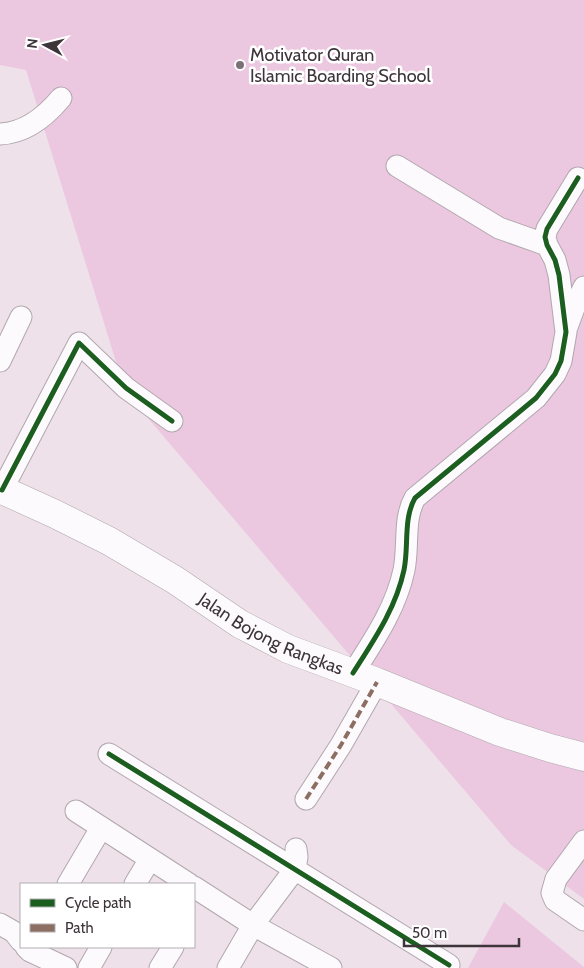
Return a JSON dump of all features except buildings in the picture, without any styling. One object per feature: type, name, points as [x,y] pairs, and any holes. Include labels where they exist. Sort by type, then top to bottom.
[{"type":"main road","name":"Jalan Bojong Rangkas","points":[[1,490],[109,541],[175,580],[240,624],[288,649],[365,677],[500,732],[550,748],[584,756]]},
{"type":"street","points":[[0,134],[8,134],[27,127],[51,110],[61,98]]},
{"type":"street","points":[[397,166],[499,228],[547,245]]},
{"type":"street","points":[[566,332],[559,275],[545,237],[547,229],[578,178]]},
{"type":"street","points":[[306,799],[341,746],[379,633],[400,588],[407,550],[410,506],[415,498],[548,386],[556,374],[561,361],[566,332],[584,287]]},
{"type":"street","points":[[0,361],[21,317]]},
{"type":"street","points":[[1,490],[9,460],[79,343],[126,388],[172,421]]},
{"type":"street","points":[[109,754],[296,859],[449,965]]},
{"type":"street","points":[[76,811],[150,859],[181,883]]},
{"type":"street","points":[[69,883],[101,828]]},
{"type":"street","points":[[584,841],[556,879],[552,893],[555,900],[584,920]]},
{"type":"street","points":[[137,883],[150,859]]},
{"type":"street","points":[[228,968],[253,925],[296,859]]},
{"type":"street","points":[[195,894],[253,925],[307,962],[331,968]]},
{"type":"street","points":[[0,924],[14,932],[20,938]]},
{"type":"street","points":[[31,948],[66,968]]},
{"type":"street","points":[[89,968],[99,948]]},
{"type":"street","points":[[160,968],[172,948]]},
{"type":"shaded area","points":[[0,0],[584,0],[584,899],[511,845],[125,391],[26,70],[0,65]]},
{"type":"shaded area","points":[[504,902],[584,967],[584,968],[468,968]]},
{"type":"marked path","points":[[306,799],[341,745],[377,682]]},
{"type":"cycle path","points":[[353,673],[390,611],[396,597],[404,570],[409,515],[415,498],[536,398],[555,374],[561,361],[566,332],[559,275],[545,237],[547,229],[578,178]]},
{"type":"cycle path","points":[[2,490],[79,343],[126,388],[172,421]]},
{"type":"cycle path","points":[[109,754],[449,965]]},
{"type":"place","name":"Motivator Quran Islamic Boarding School","points":[[240,65]]}]
